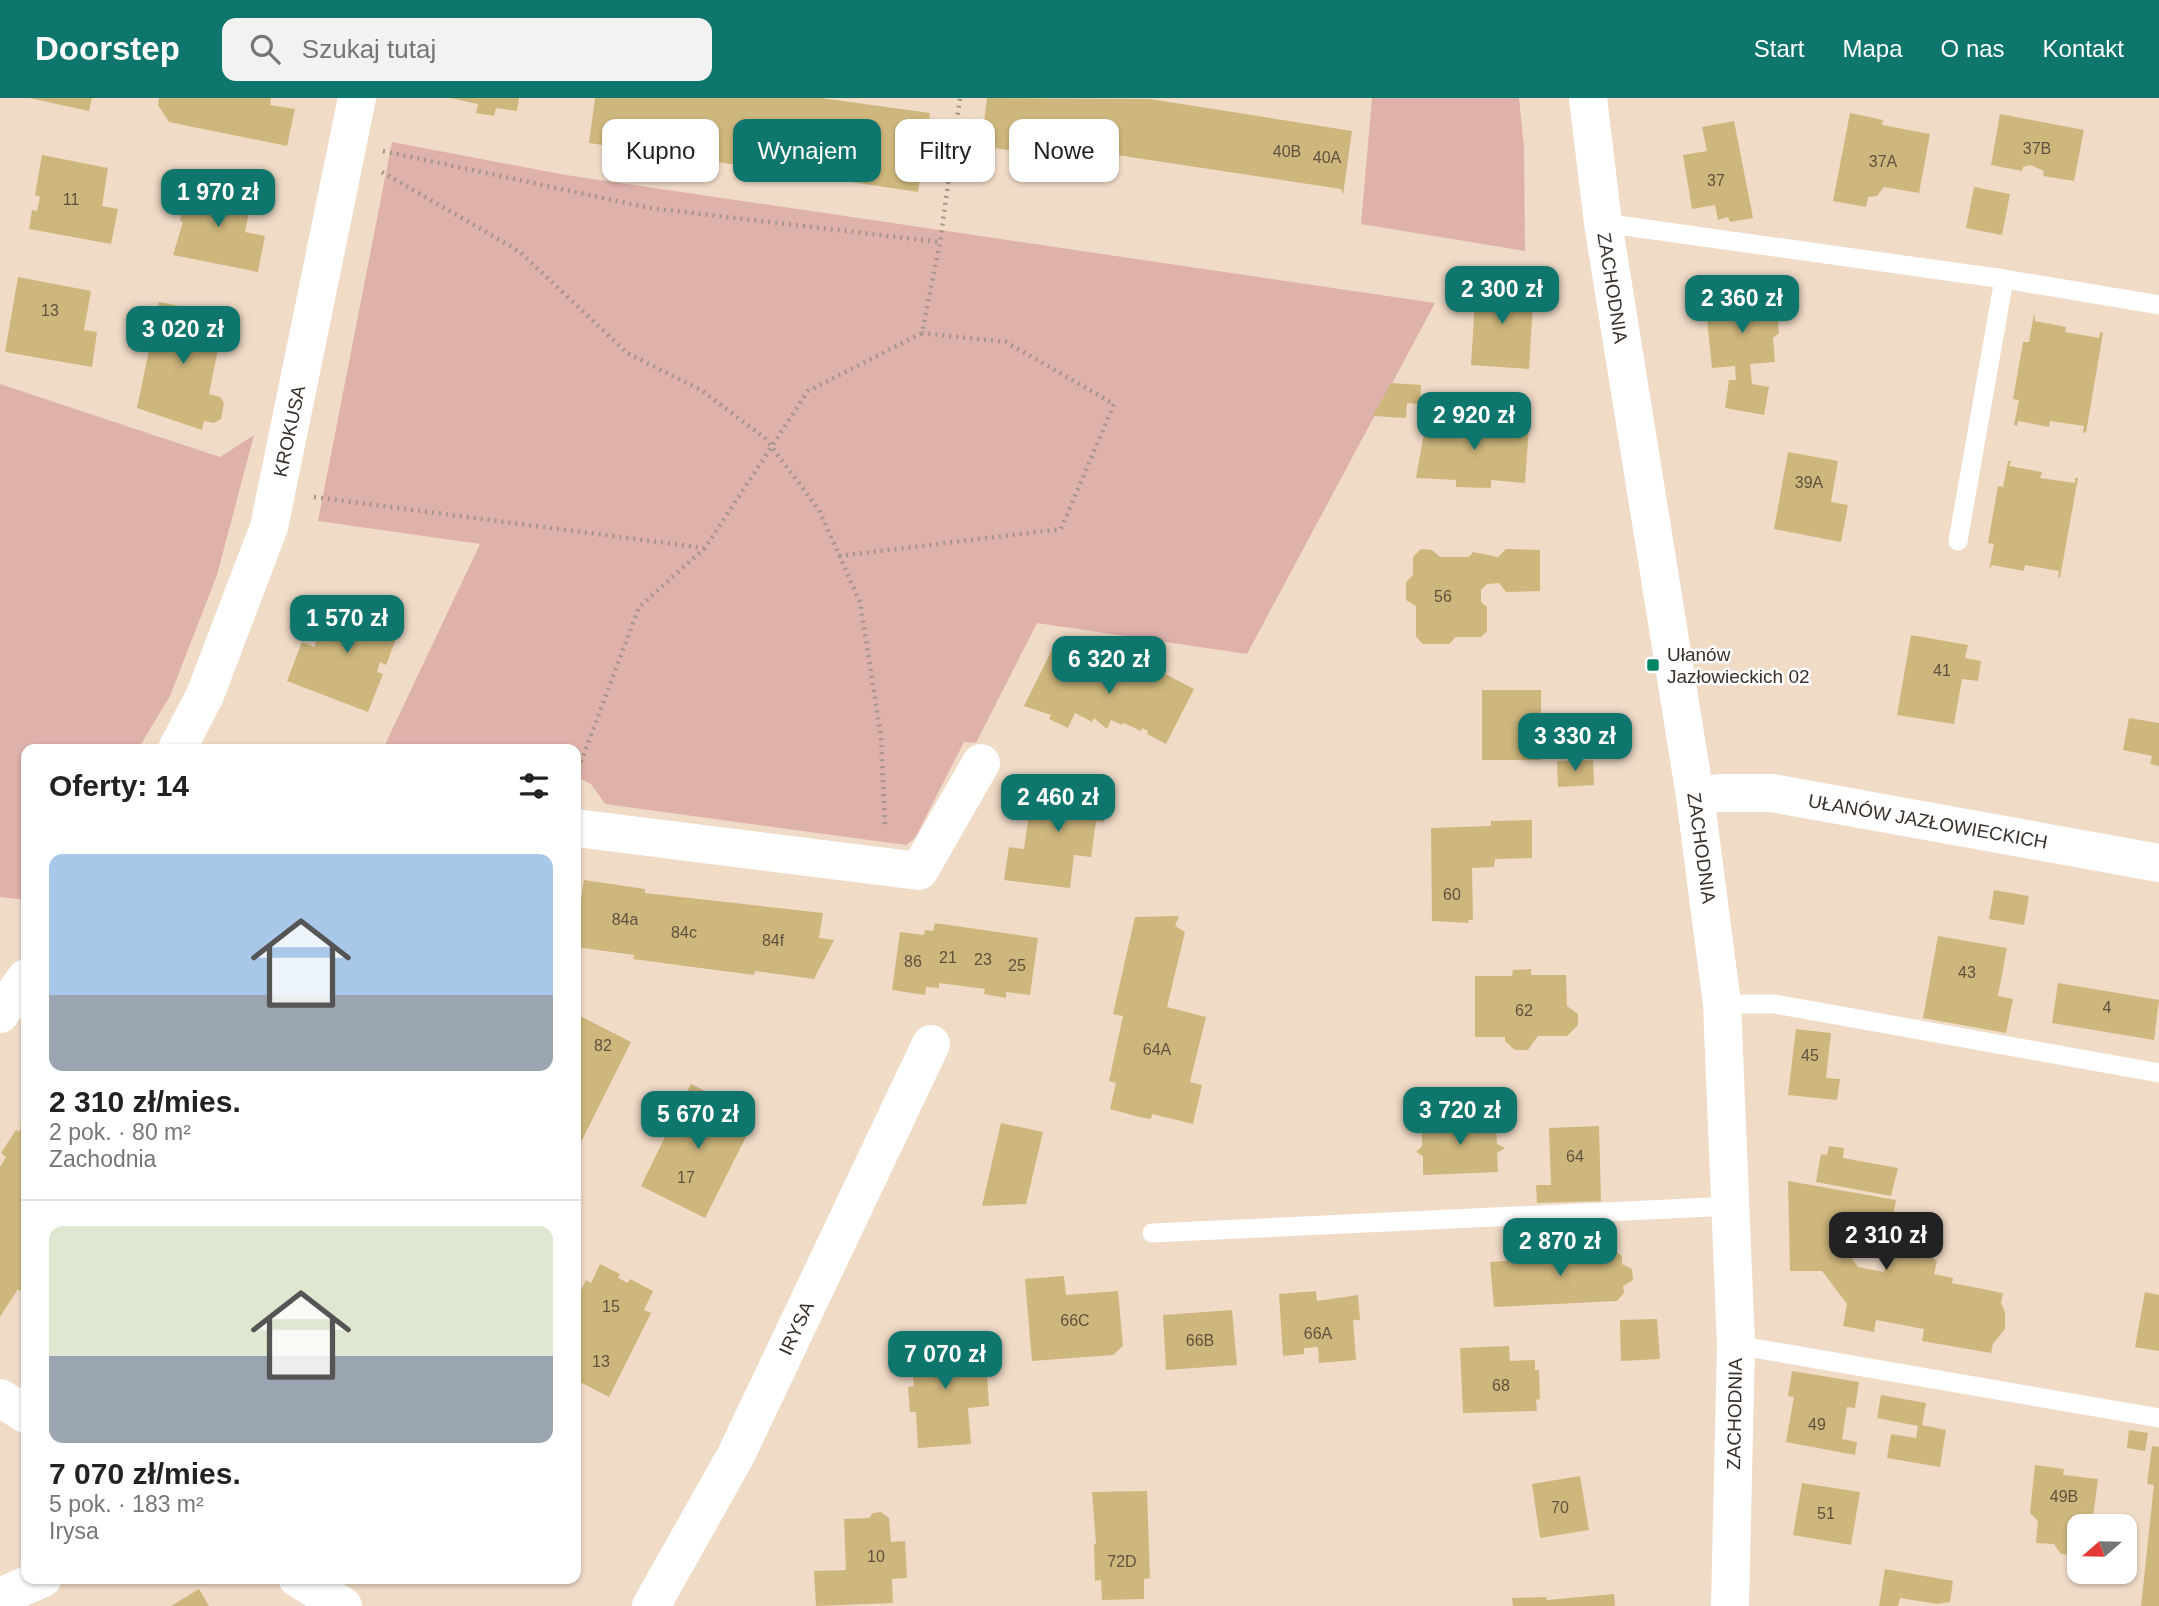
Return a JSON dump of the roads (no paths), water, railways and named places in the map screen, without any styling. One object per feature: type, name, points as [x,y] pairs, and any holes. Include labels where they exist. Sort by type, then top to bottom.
[{"type":"street","name":"KROKUSA","points":[[180,744],[205,695],[269,527],[357,98]]},
{"type":"street","name":"ZACHODNIA","points":[[1588,98],[1603,223],[1695,796],[1722,1004],[1736,1345],[1730,1606]]},
{"type":"street","points":[[581,829],[919,871],[981,763]]},
{"type":"street","name":"UŁANÓW JAZŁOWIECKICH","points":[[1695,796],[1772,793],[2159,863]]},
{"type":"street","points":[[0,1014],[21,985]]},
{"type":"street","name":"IRYSA","points":[[651,1606],[736,1455],[931,1044]]},
{"type":"street","points":[[0,1398],[21,1411]]},
{"type":"street","points":[[0,1597],[29,1584]]},
{"type":"street","points":[[308,1584],[343,1606]]},
{"type":"lane","points":[[1603,223],[2004,279],[2159,305]]},
{"type":"lane","points":[[1958,541],[2004,279]]},
{"type":"lane","points":[[1722,1004],[1775,1004],[2159,1073]]},
{"type":"lane","points":[[1152,1233],[1732,1206]]},
{"type":"lane","points":[[1736,1345],[2159,1418]]},
{"type":"place","name":"Ułanów Jazłowieckich 02","points":[[1653,665]]}]
